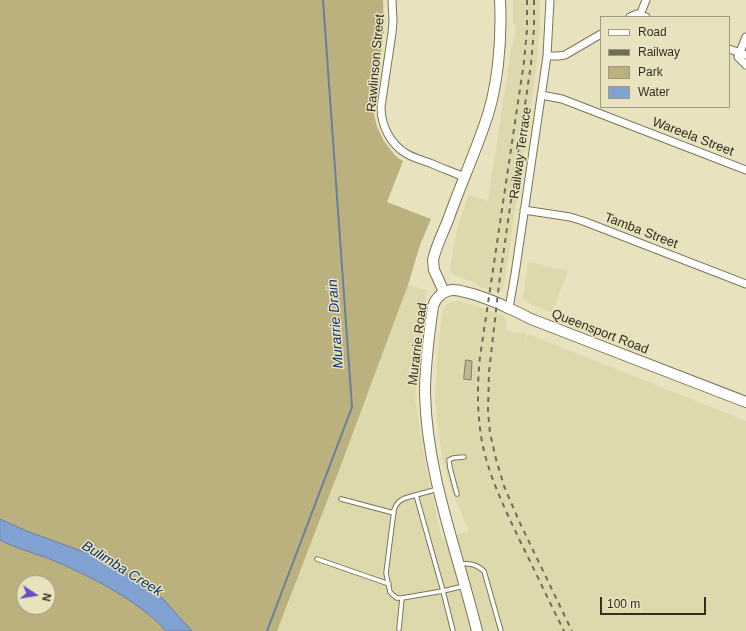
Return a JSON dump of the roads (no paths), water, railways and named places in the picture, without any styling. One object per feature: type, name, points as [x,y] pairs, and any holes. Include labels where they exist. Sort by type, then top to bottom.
[{"type":"street","name":"Rawlinson Street","points":[[392,0],[392,33],[381,108],[387,132],[397,147],[408,154],[464,177]]},
{"type":"street","name":"Murarrie Road","points":[[477,631],[443,510],[434,468],[425,393],[433,306],[437,298],[444,292],[434,270],[433,260],[484,128],[491,104],[499,52],[501,23],[500,0]]},
{"type":"street","name":"Railway Terrace","points":[[509,308],[547,56],[550,0]]},
{"type":"street","points":[[632,16],[637,14],[643,16],[646,0]]},
{"type":"street","points":[[547,56],[565,55],[600,35]]},
{"type":"street","points":[[746,37],[743,54],[738,57],[746,65]]},
{"type":"street","points":[[730,49],[743,54]]},
{"type":"street","name":"Wareela Street","points":[[541,95],[562,99],[746,170]]},
{"type":"street","name":"Tamba Street","points":[[524,210],[570,217],[583,221],[746,284]]},
{"type":"street","name":"Queensport Road","points":[[444,292],[452,290],[461,291],[485,298],[531,318],[746,402]]},
{"type":"lane","points":[[457,494],[449,460],[464,457]]},
{"type":"lane","points":[[439,489],[399,500],[395,506],[386,573],[390,592],[397,598],[402,598],[465,586]]},
{"type":"lane","points":[[416,495],[453,631]]},
{"type":"lane","points":[[341,498],[394,513]]},
{"type":"lane","points":[[317,559],[389,584]]},
{"type":"lane","points":[[459,564],[475,565],[484,571],[501,631]]},
{"type":"lane","points":[[399,630],[402,598]]},
{"type":"water","name":"Bulimba Creek","points":[[0,519],[29,532],[104,559],[163,599],[192,631],[166,631],[142,609],[97,581],[52,560],[0,540]]},
{"type":"waterway","name":"Murarrie Drain","points":[[267,631],[352,407],[323,0]]},
{"type":"railway","points":[[527,0],[527,29],[524,62],[480,357],[478,378],[478,410],[482,442],[493,480],[514,529],[564,631]]},
{"type":"railway","points":[[534,0],[534,29],[531,64],[499,284],[489,372],[488,412],[490,433],[504,486],[519,521],[572,631]]}]
